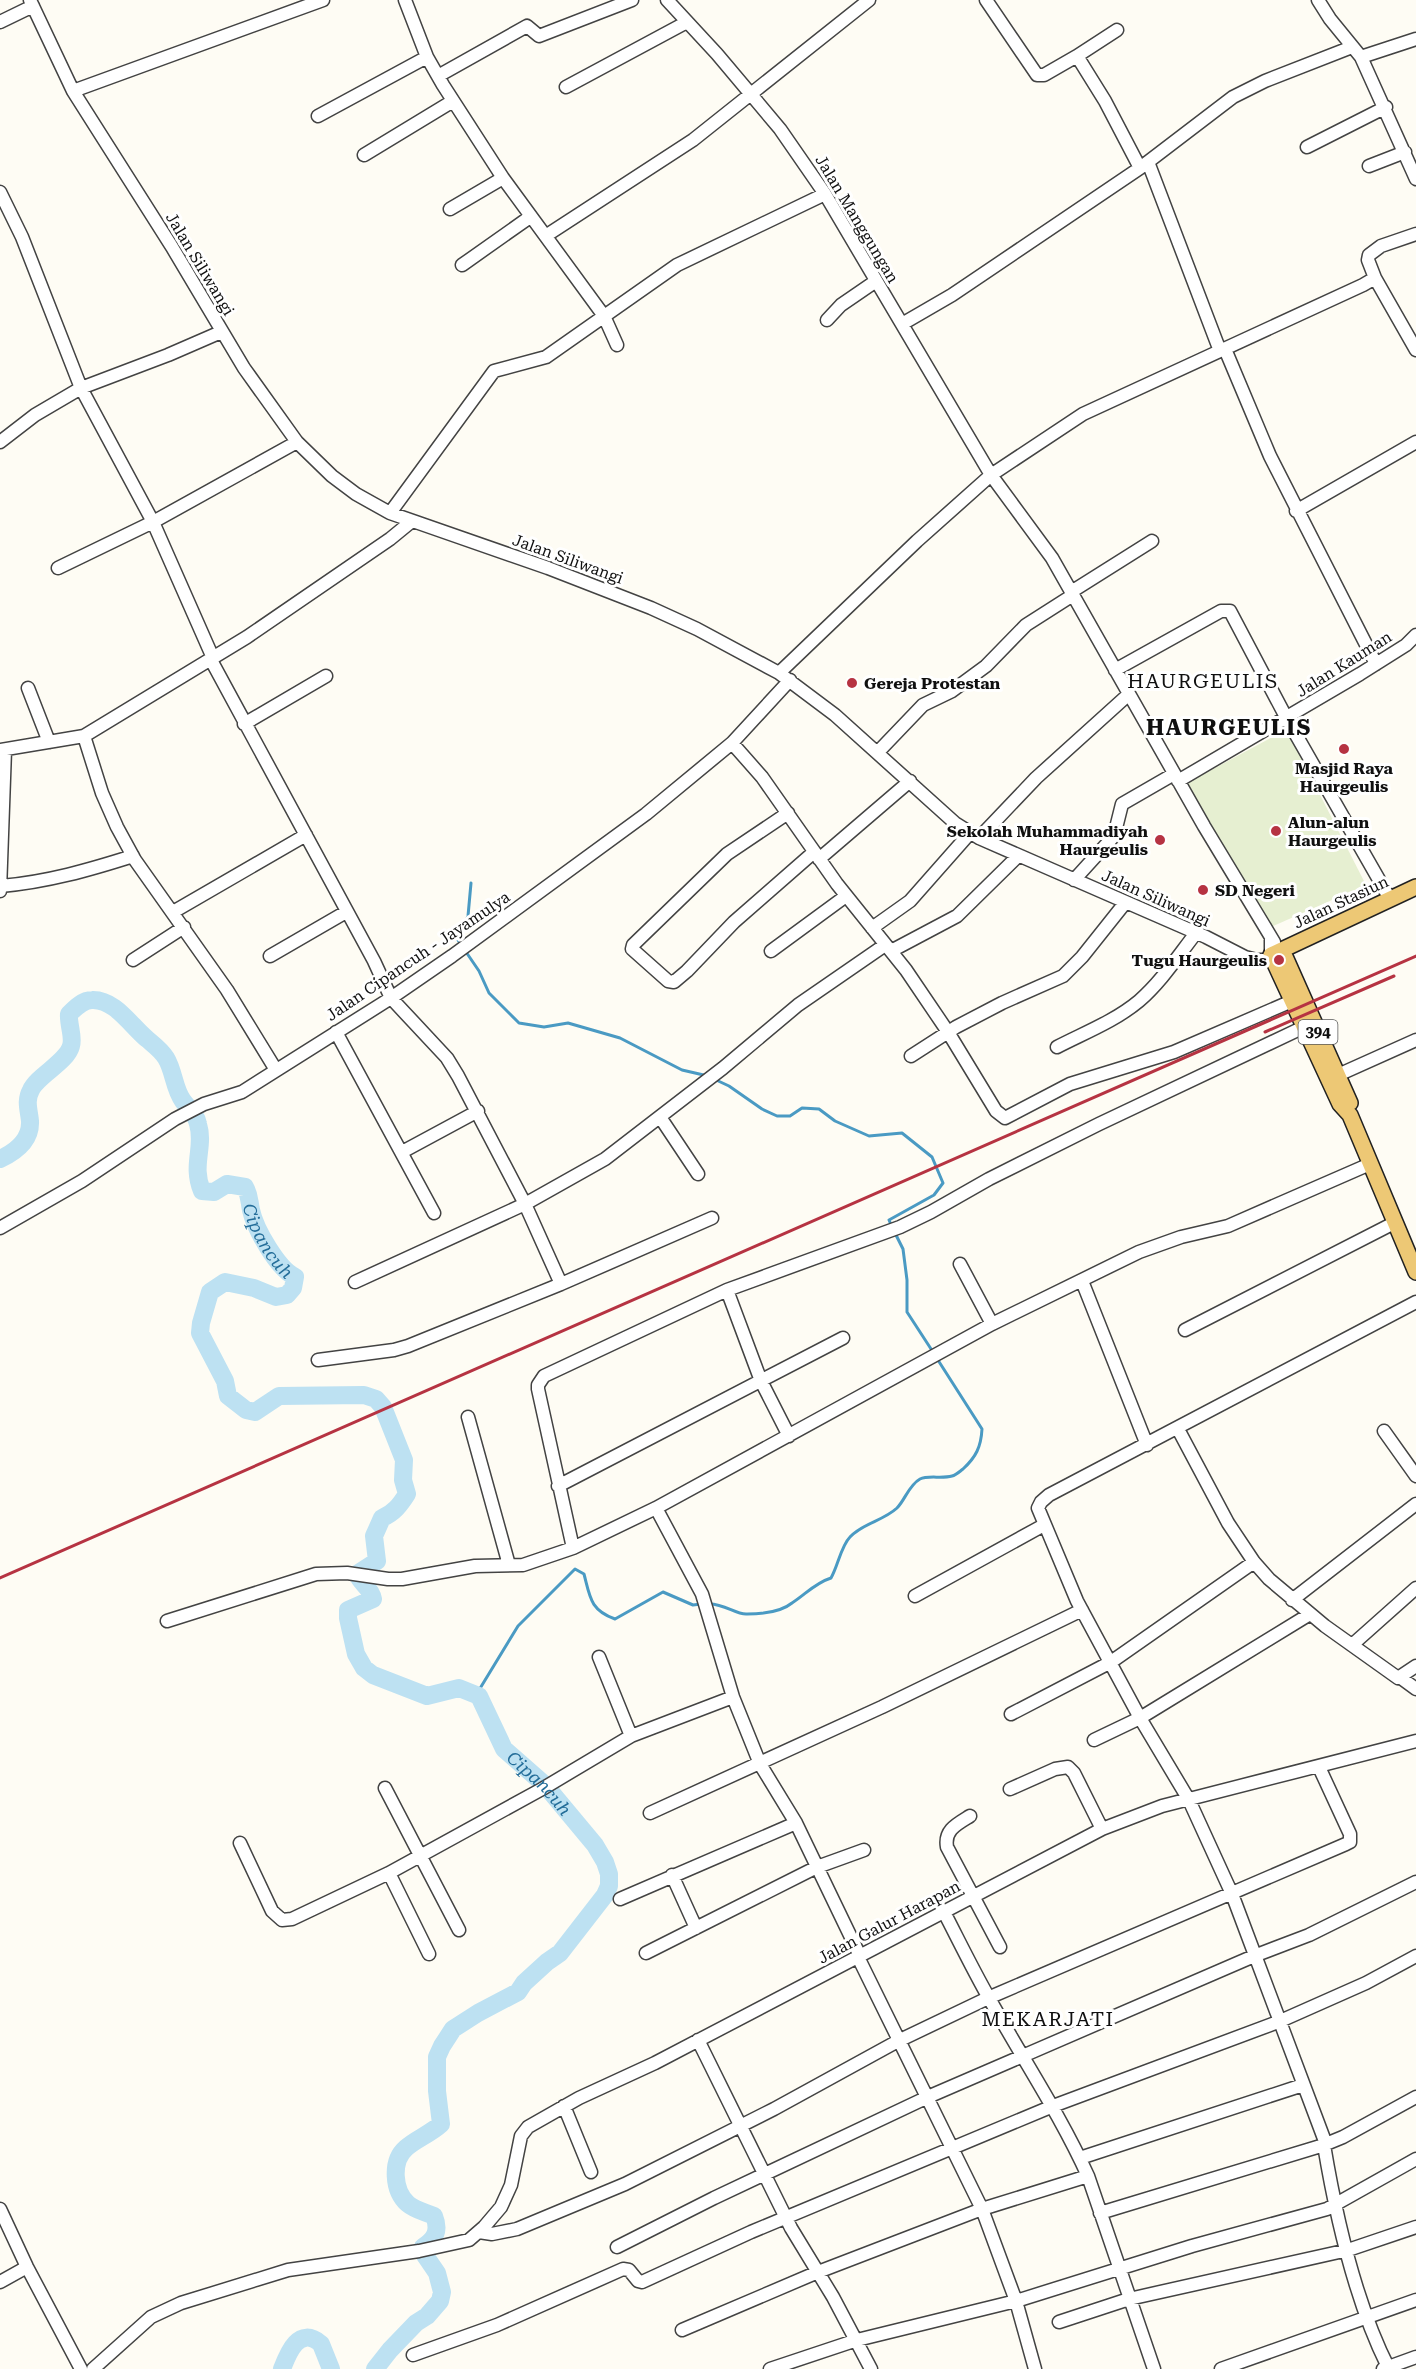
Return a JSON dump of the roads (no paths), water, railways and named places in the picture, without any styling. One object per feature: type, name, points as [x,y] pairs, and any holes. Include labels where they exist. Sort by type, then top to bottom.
[{"type":"main road","name":"Jalan Stasiun","points":[[1333,1077],[1277,952],[1416,887]]},
{"type":"main road","name":"394","points":[[1277,952],[1292,1001],[1333,1077],[1340,1104],[1350,1115],[1415,1268]]},
{"type":"street","points":[[73,91],[323,0]]},
{"type":"street","points":[[405,0],[427,57],[453,101],[530,217],[546,235],[604,316],[617,345]]},
{"type":"street","points":[[438,76],[527,26],[540,36],[632,0]]},
{"type":"street","name":"Jalan Manggungan","points":[[667,0],[752,95],[791,144],[825,194],[991,475],[1034,532],[1072,593],[1277,952]]},
{"type":"street","points":[[546,235],[693,140],[869,0]]},
{"type":"street","points":[[986,0],[1037,75],[1044,75],[1117,30]]},
{"type":"street","points":[[1318,0],[1361,57],[1386,107],[1416,179]]},
{"type":"street","points":[[0,22],[32,3]]},
{"type":"street","name":"Jalan Siliwangi","points":[[32,3],[73,91],[172,247],[221,332],[260,393],[297,442],[332,476],[356,494],[390,513],[548,568],[651,608],[697,629],[779,673],[878,752],[956,823],[975,836],[1251,959],[1266,960],[1277,952]]},
{"type":"street","points":[[566,87],[687,21]]},
{"type":"street","points":[[1361,57],[1416,39]]},
{"type":"street","points":[[902,324],[952,295],[1144,165],[1246,89],[1352,48]]},
{"type":"street","points":[[1077,56],[1144,165],[1270,456],[1296,511],[1376,664]]},
{"type":"street","points":[[318,116],[427,57]]},
{"type":"street","points":[[364,155],[453,101]]},
{"type":"street","points":[[1307,147],[1386,107]]},
{"type":"street","points":[[1369,166],[1405,152]]},
{"type":"street","points":[[450,209],[503,178]]},
{"type":"street","points":[[0,192],[21,237],[81,388],[153,522],[212,659],[244,724],[391,998],[447,1058],[478,1111],[525,1204],[561,1284]]},
{"type":"street","points":[[390,513],[494,371],[546,357],[677,265],[825,194]]},
{"type":"street","points":[[462,265],[530,217]]},
{"type":"street","points":[[1416,234],[1381,246],[1369,255],[1369,266],[1416,350]]},
{"type":"street","points":[[779,673],[908,549],[991,475],[1083,414],[1375,278]]},
{"type":"street","points":[[826,320],[841,305],[876,281]]},
{"type":"street","points":[[0,442],[35,415],[81,388],[221,332]]},
{"type":"street","points":[[58,568],[153,522],[297,442]]},
{"type":"street","points":[[1296,511],[1416,442]]},
{"type":"street","points":[[0,891],[3,750],[84,736],[212,659],[390,539],[412,521]]},
{"type":"street","points":[[878,752],[923,705],[961,685],[986,666],[1022,628],[1152,541]]},
{"type":"street","points":[[1115,670],[1221,611],[1230,611],[1287,719],[1390,899]]},
{"type":"street","name":"Jalan Kauman","points":[[1074,880],[1114,836],[1122,804],[1287,719],[1406,645],[1416,635]]},
{"type":"street","points":[[244,724],[326,676]]},
{"type":"street","name":"Jalan Cipancuh - Jayamulya","points":[[0,1228],[82,1181],[175,1119],[204,1104],[234,1096],[391,998],[471,943],[627,830],[732,743],[790,680]]},
{"type":"street","points":[[28,688],[49,742]]},
{"type":"street","points":[[872,928],[910,902],[1036,778],[1129,694]]},
{"type":"street","points":[[84,736],[102,793],[133,856],[227,990],[276,1070]]},
{"type":"street","points":[[732,743],[762,777],[816,856],[906,970],[948,1032],[996,1111],[1005,1118],[1070,1084],[1174,1052],[1292,1001]]},
{"type":"street","points":[[788,813],[728,855],[633,945],[632,949],[668,981],[674,982],[734,922],[910,781]]},
{"type":"street","points":[[173,912],[306,836]]},
{"type":"street","points":[[1,886],[72,875],[133,856]]},
{"type":"street","points":[[356,1282],[525,1204],[605,1159],[723,1068],[798,1005],[888,948],[957,916],[1017,856]]},
{"type":"street","points":[[771,951],[846,896]]},
{"type":"street","points":[[911,1056],[948,1032],[1002,1003],[1063,976],[1082,957],[1125,903]]},
{"type":"street","points":[[270,956],[346,912]]},
{"type":"street","points":[[133,960],[184,927]]},
{"type":"street","points":[[1057,1047],[1118,1015],[1137,1002],[1157,983],[1197,933]]},
{"type":"street","points":[[573,1548],[538,1389],[540,1380],[544,1376],[727,1290],[894,1229],[1080,1134],[1304,1027]]},
{"type":"street","points":[[336,1032],[434,1213]]},
{"type":"street","points":[[1333,1077],[1416,1040]]},
{"type":"street","points":[[402,1152],[478,1111]]},
{"type":"street","points":[[660,1118],[698,1174]]},
{"type":"street","points":[[167,1621],[316,1574],[347,1573],[402,1579],[475,1566],[523,1565],[540,1561],[573,1548],[656,1508],[992,1324],[1147,1248],[1180,1237],[1228,1226],[1370,1164]]},
{"type":"street","points":[[318,1360],[401,1348],[561,1284],[712,1218]]},
{"type":"street","points":[[1185,1330],[1394,1223]]},
{"type":"street","points":[[960,1264],[992,1324]]},
{"type":"street","points":[[1082,1281],[1147,1445]]},
{"type":"street","points":[[727,1290],[761,1381],[789,1436]]},
{"type":"street","points":[[1416,1302],[1049,1495],[1038,1508],[1082,1610],[1140,1718],[1189,1800],[1232,1894],[1325,2144],[1335,2204],[1367,2317],[1387,2368],[1416,2356]]},
{"type":"street","points":[[558,1486],[843,1338]]},
{"type":"street","points":[[468,1417],[509,1565]]},
{"type":"street","points":[[1178,1429],[1214,1500],[1254,1562],[1279,1590],[1352,1645],[1416,1689]]},
{"type":"street","points":[[1383,1431],[1416,1476]]},
{"type":"street","points":[[1292,1600],[1416,1504]]},
{"type":"street","points":[[656,1508],[702,1594],[733,1697],[760,1764],[796,1823],[898,2041],[982,2209],[1016,2301],[1035,2369]]},
{"type":"street","points":[[915,1596],[1044,1526]]},
{"type":"street","points":[[1011,1714],[1111,1662],[1254,1562]]},
{"type":"street","points":[[1352,1645],[1416,1588]]},
{"type":"street","points":[[650,1813],[760,1764],[1082,1610]]},
{"type":"street","points":[[1094,1740],[1140,1718],[1310,1614]]},
{"type":"street","points":[[599,1658],[631,1736]]},
{"type":"street","points":[[1401,1678],[1416,1666]]},
{"type":"street","points":[[240,1843],[272,1911],[282,1920],[292,1919],[420,1857],[631,1736],[733,1697]]},
{"type":"street","name":"Jalan Galur Harapan","points":[[93,2369],[151,2317],[181,2303],[288,2270],[459,2243],[479,2232],[494,2217],[507,2197],[524,2131],[533,2123],[698,2040],[1102,1829],[1142,1812],[1416,1741]]},
{"type":"street","points":[[1010,1790],[1055,1769],[1068,1767],[1074,1773],[1102,1829]]},
{"type":"street","points":[[479,2232],[492,2234],[517,2229],[625,2184],[740,2127],[898,2041],[988,1998],[1350,1842],[1350,1834],[1319,1767]]},
{"type":"street","points":[[385,1788],[459,1930]]},
{"type":"street","points":[[970,1816],[950,1830],[946,1841],[972,1897],[1000,1947]]},
{"type":"street","points":[[620,1899],[796,1823]]},
{"type":"street","points":[[646,1953],[817,1867],[864,1850]]},
{"type":"street","points":[[389,1873],[429,1954]]},
{"type":"street","points":[[672,1875],[696,1928]]},
{"type":"street","points":[[617,2247],[926,2097],[1254,1956],[1309,1935],[1416,1882]]},
{"type":"street","points":[[944,1912],[988,1998],[1053,2106],[1080,2158],[1154,2369]]},
{"type":"street","points":[[413,2355],[497,2325],[623,2269],[629,2270],[638,2281],[642,2282],[786,2217],[953,2150],[1053,2106],[1278,2022],[1366,1983],[1416,1956]]},
{"type":"street","points":[[698,2040],[786,2217],[857,2340],[871,2369]]},
{"type":"street","points":[[1080,2158],[1303,2085]]},
{"type":"street","points":[[1100,2212],[1325,2144],[1343,2137],[1416,2097]]},
{"type":"street","points":[[564,2106],[591,2172]]},
{"type":"street","points":[[770,2369],[857,2340],[1016,2301],[1192,2246],[1326,2209],[1416,2159]]},
{"type":"street","points":[[682,2330],[818,2272],[982,2209],[1088,2176]]},
{"type":"street","points":[[0,2209],[27,2267],[81,2369]]},
{"type":"street","points":[[1059,2322],[1128,2299],[1348,2250],[1416,2227]]},
{"type":"street","points":[[0,2282],[27,2267]]},
{"type":"street","points":[[1221,2369],[1416,2300]]},
{"type":"waterway","points":[[461,944],[458,940],[468,916],[471,883]]},
{"type":"waterway","points":[[464,949],[479,971],[489,993],[519,1023],[544,1027],[568,1023],[620,1038],[682,1070],[708,1076]]},
{"type":"waterway","name":"Cipancuh","points":[[0,1159],[11,1153],[25,1140],[30,1128],[29,1094],[39,1079],[68,1052],[72,1039],[69,1014],[85,1001],[100,1001],[115,1008],[162,1052],[169,1063],[180,1096],[197,1120],[200,1132],[198,1173],[202,1191],[214,1192],[227,1184],[245,1187],[253,1218],[262,1237],[282,1266],[295,1277],[293,1288],[287,1295],[276,1297],[254,1288],[225,1282],[210,1292],[200,1333],[225,1381],[228,1396],[246,1410],[255,1412],[279,1396],[364,1395],[376,1399],[383,1407],[404,1460],[403,1480],[407,1494],[390,1514],[382,1518],[374,1536],[377,1561],[357,1574],[373,1599],[348,1610],[356,1654],[364,1668],[373,1675],[427,1696],[459,1688],[479,1696],[504,1749],[545,1785],[595,1845],[609,1874],[609,1886],[605,1895],[560,1953],[524,1983],[518,1992],[453,2029],[442,2046],[437,2057],[437,2091],[441,2124],[406,2148],[396,2168],[397,2184],[403,2198],[408,2204],[434,2216],[435,2234],[422,2251],[437,2273],[442,2292],[440,2301],[427,2316],[416,2323],[375,2369]]},
{"type":"waterway","points":[[714,1079],[777,1116],[790,1116],[802,1108],[819,1109],[835,1121],[869,1136],[902,1133],[932,1157],[943,1183],[934,1195],[889,1220],[892,1227]]},
{"type":"waterway","points":[[895,1233],[903,1249],[907,1280],[907,1312],[933,1352]]},
{"type":"waterway","points":[[708,1604],[747,1614],[782,1609],[831,1578],[850,1537],[861,1528],[897,1508],[916,1482],[923,1478],[953,1476],[968,1465],[979,1446],[982,1429],[936,1357]]},
{"type":"waterway","points":[[476,1695],[518,1626],[575,1569],[584,1574],[592,1602],[600,1611],[615,1619],[663,1592],[693,1605],[701,1604]]},
{"type":"waterway","name":"Cipancuh","points":[[282,2369],[291,2349],[301,2339],[306,2338],[321,2344],[331,2369]]},
{"type":"railway","points":[[0,1578],[1416,956]]},
{"type":"railway","points":[[1265,1032],[1394,976]]},
{"type":"place","name":"Gereja Protestan","points":[[852,683]]},
{"type":"place","name":"Masjid Raya Haurgeulis","points":[[1344,749]]},
{"type":"place","name":"Alun-alun Haurgeulis","points":[[1276,831]]},
{"type":"place","name":"Sekolah Muhammadiyah Haurgeulis","points":[[1160,840]]},
{"type":"place","name":"SD Negeri","points":[[1203,890]]},
{"type":"place","name":"Tugu Haurgeulis","points":[[1279,960]]},
{"type":"district","name":"HAURGEULIS","points":[[1203,681]]},
{"type":"district","name":"HAURGEULIS","points":[[1229,727]]},
{"type":"district","name":"MEKARJATI","points":[[1048,2019]]}]
